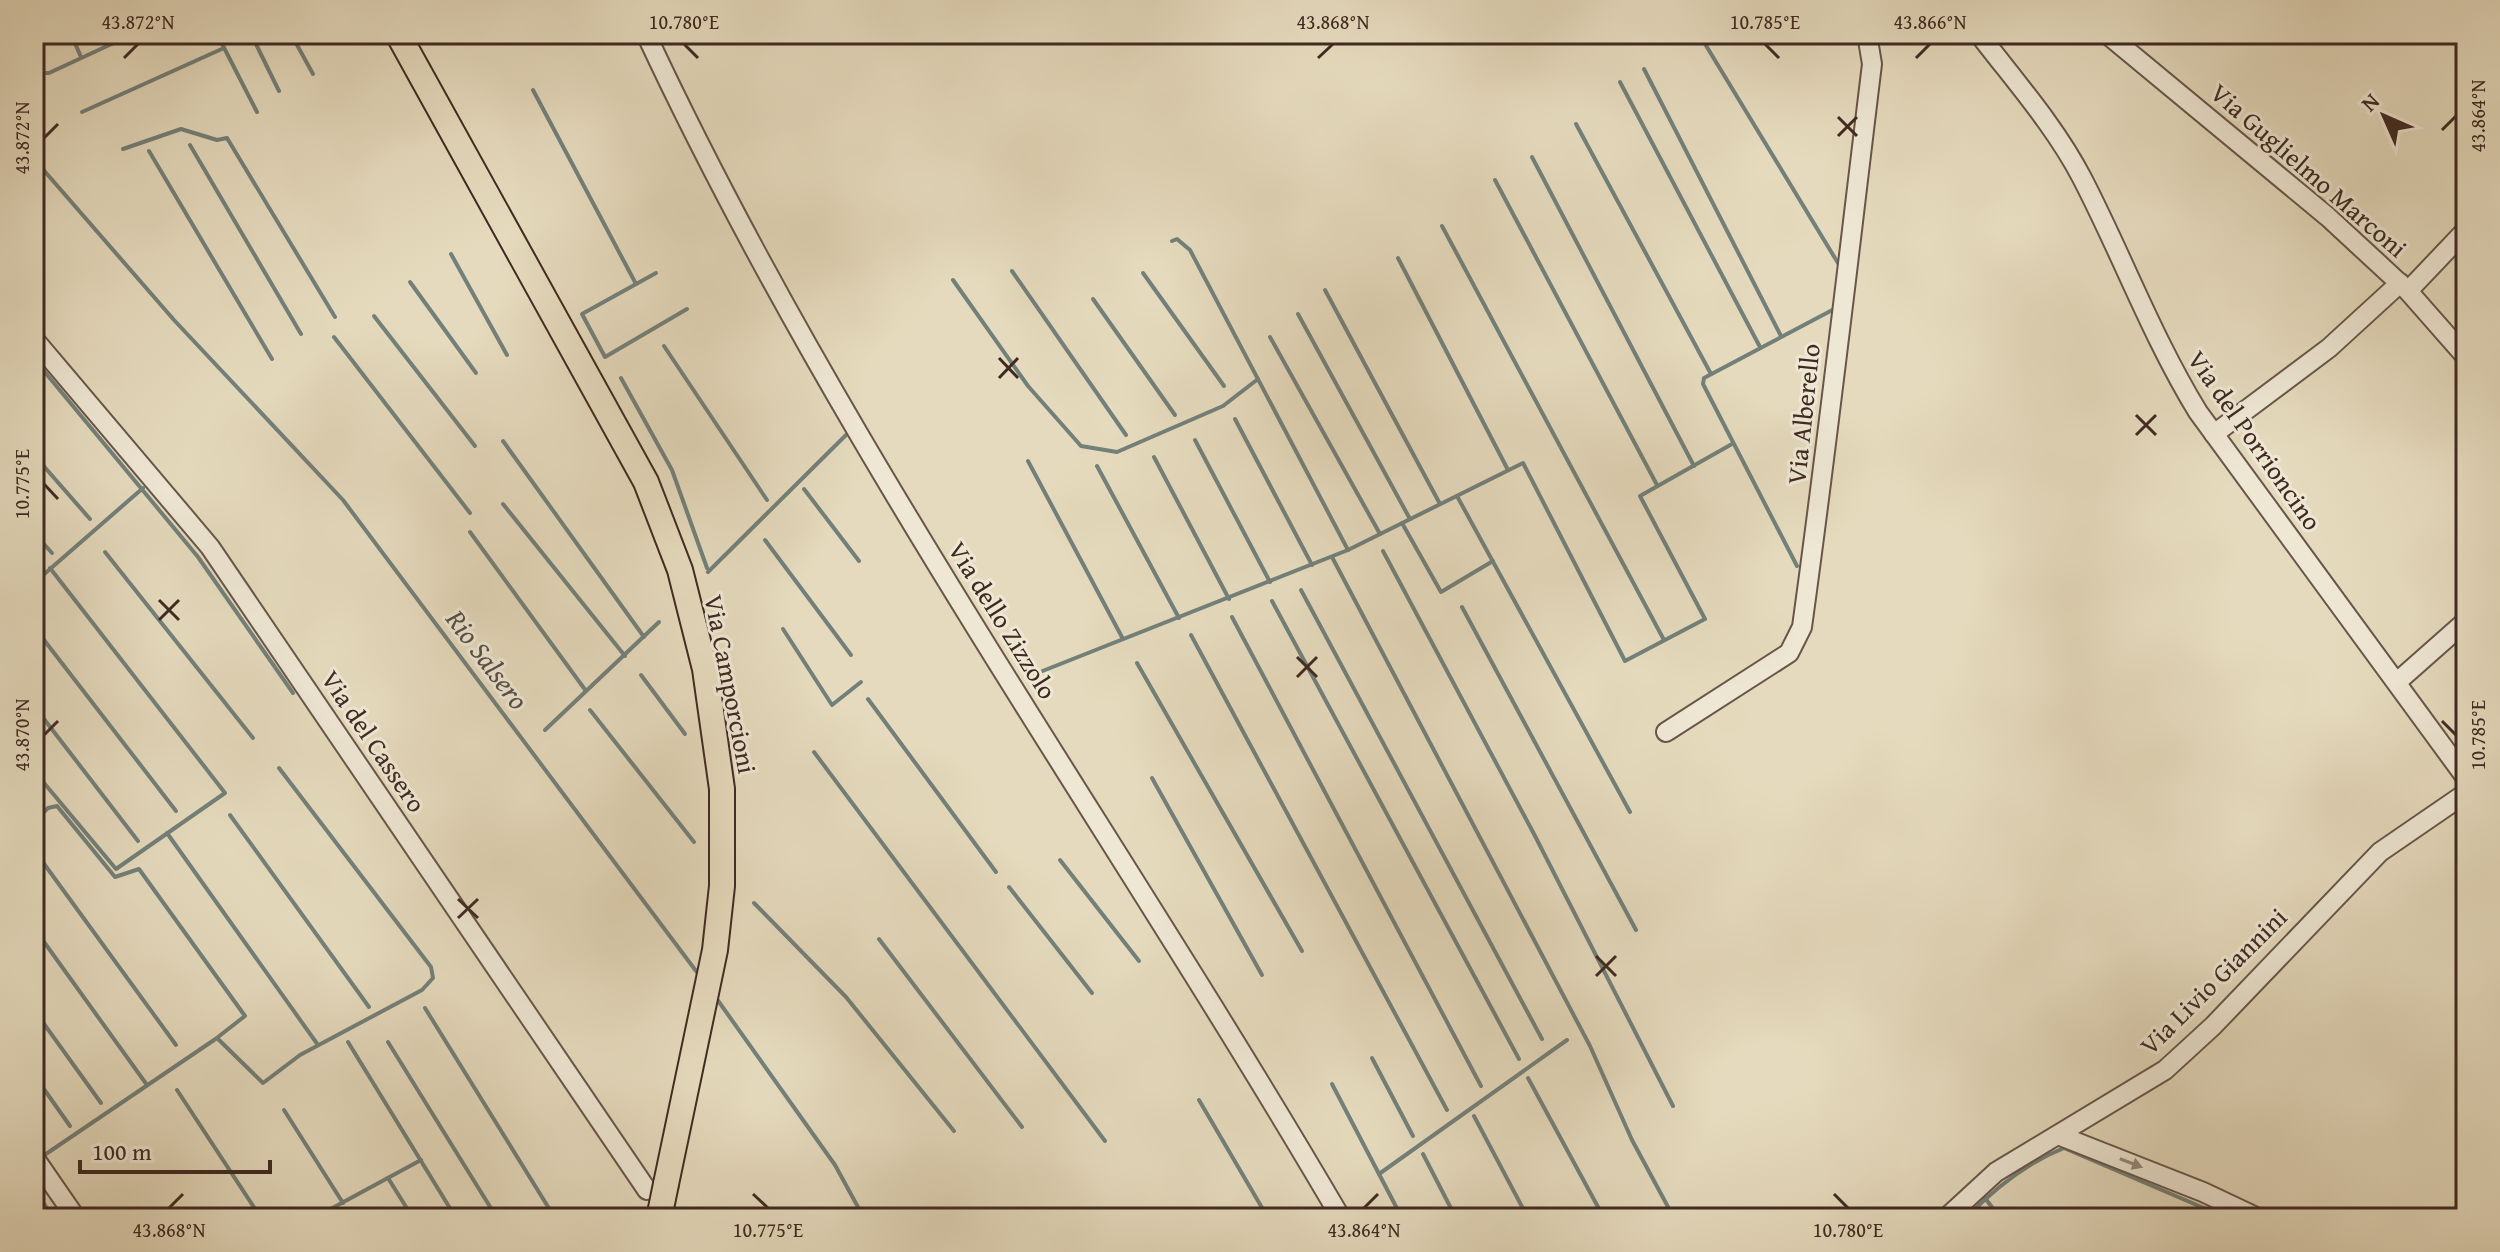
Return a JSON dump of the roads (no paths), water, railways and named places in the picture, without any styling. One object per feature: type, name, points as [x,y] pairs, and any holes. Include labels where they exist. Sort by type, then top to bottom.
[{"type":"main road","name":"Via Camporcioni","points":[[398,34],[646,482],[680,570],[705,669],[722,789],[722,886],[715,950],[701,1018],[657,1187],[659,1218]]},
{"type":"street","name":"Via dello Zizzolo","points":[[646,34],[735,219],[851,423],[1203,986],[1341,1218]]},
{"type":"street","name":"Via Alberello","points":[[1666,732],[1789,653],[1802,627],[1831,420],[1840,318],[1872,64],[1867,34]]},
{"type":"street","name":"Via del Porrioncino","points":[[1979,34],[2055,134],[2081,176],[2168,361],[2214,434],[2466,778]]},
{"type":"street","name":"Via Guglielmo Marconi","points":[[2107,34],[2328,217],[2404,287],[2466,357]]},
{"type":"street","points":[[2214,434],[2329,348],[2404,287],[2466,230]]},
{"type":"street","name":"Via del Cassero","points":[[34,339],[210,547],[657,1187]]},
{"type":"street","points":[[2397,682],[2466,621]]},
{"type":"street","name":"Via Livio Giannini","points":[[1946,1218],[1996,1172],[2165,1070],[2213,1026],[2380,852],[2466,793]]},
{"type":"street","points":[[2058,1135],[2203,1192],[2258,1218]]},
{"type":"street","points":[[34,1157],[76,1218]]},
{"type":"waterway","points":[[71,34],[81,57]]},
{"type":"waterway","points":[[34,73],[49,73],[133,34]]},
{"type":"waterway","points":[[217,34],[257,112]]},
{"type":"waterway","points":[[251,34],[279,91]]},
{"type":"waterway","points":[[291,34],[313,74]]},
{"type":"waterway","points":[[1699,34],[1841,268]]},
{"type":"waterway","points":[[82,112],[224,48]]},
{"type":"waterway","points":[[1644,69],[1781,336]]},
{"type":"waterway","points":[[1620,82],[1760,347]]},
{"type":"waterway","points":[[533,90],[636,284]]},
{"type":"waterway","points":[[1576,124],[1711,374]]},
{"type":"waterway","points":[[123,149],[181,129],[217,140],[227,138],[335,317]]},
{"type":"waterway","points":[[190,145],[301,334]]},
{"type":"waterway","points":[[149,151],[272,359]]},
{"type":"waterway","points":[[1532,157],[1694,466]]},
{"type":"waterway","name":"Rio Salsero","points":[[34,159],[174,320],[343,500],[699,975]]},
{"type":"waterway","points":[[1495,180],[1657,485]]},
{"type":"waterway","points":[[1442,226],[1664,640]]},
{"type":"waterway","points":[[1172,241],[1177,239],[1190,250],[1348,550]]},
{"type":"waterway","points":[[451,254],[507,355]]},
{"type":"waterway","points":[[1398,258],[1508,470]]},
{"type":"waterway","points":[[1012,271],[1126,435]]},
{"type":"waterway","points":[[656,273],[582,314],[605,357],[687,309]]},
{"type":"waterway","points":[[1143,273],[1224,386]]},
{"type":"waterway","points":[[953,280],[1028,386],[1081,446],[1117,452],[1223,406],[1258,379]]},
{"type":"waterway","points":[[410,282],[476,373]]},
{"type":"waterway","points":[[1325,290],[1440,504]]},
{"type":"waterway","points":[[1093,299],[1175,415]]},
{"type":"waterway","points":[[1797,566],[1703,384],[1704,378],[1838,307]]},
{"type":"waterway","points":[[1298,314],[1410,519]]},
{"type":"waterway","points":[[374,316],[475,446]]},
{"type":"waterway","points":[[334,337],[470,513]]},
{"type":"waterway","points":[[1270,337],[1380,534]]},
{"type":"waterway","points":[[664,346],[767,500]]},
{"type":"waterway","points":[[34,359],[198,557],[293,693]]},
{"type":"waterway","points":[[621,378],[672,470],[707,568]]},
{"type":"waterway","points":[[1235,419],[1312,565]]},
{"type":"waterway","points":[[708,572],[846,435]]},
{"type":"waterway","points":[[1195,440],[1270,582]]},
{"type":"waterway","points":[[503,441],[644,637]]},
{"type":"waterway","points":[[1035,674],[1348,550],[1523,463],[1625,661],[1705,619],[1640,496],[1732,444]]},
{"type":"waterway","points":[[34,455],[90,519]]},
{"type":"waterway","points":[[1154,457],[1229,599]]},
{"type":"waterway","points":[[1028,461],[1123,639]]},
{"type":"waterway","points":[[1097,466],[1179,618]]},
{"type":"waterway","points":[[34,583],[143,488]]},
{"type":"waterway","points":[[804,489],[859,561]]},
{"type":"waterway","points":[[1457,496],[1630,812]]},
{"type":"waterway","points":[[503,504],[625,656]]},
{"type":"waterway","points":[[1402,523],[1441,592],[1493,561]]},
{"type":"waterway","points":[[470,532],[586,691]]},
{"type":"waterway","points":[[34,533],[52,553]]},
{"type":"waterway","points":[[765,540],[851,655]]},
{"type":"waterway","points":[[1383,551],[1534,834],[1673,1106]]},
{"type":"waterway","points":[[105,552],[253,738]]},
{"type":"waterway","points":[[1332,557],[1590,1046],[1632,1140],[1674,1218]]},
{"type":"waterway","points":[[34,771],[116,869],[225,793],[50,568]]},
{"type":"waterway","points":[[1301,590],[1542,1039]]},
{"type":"waterway","points":[[1272,601],[1519,1059]]},
{"type":"waterway","points":[[1462,607],[1636,930]]},
{"type":"waterway","points":[[1232,617],[1481,1086]]},
{"type":"waterway","points":[[545,730],[659,622]]},
{"type":"waterway","points":[[34,627],[176,811]]},
{"type":"waterway","points":[[783,629],[832,705],[861,682]]},
{"type":"waterway","points":[[1191,635],[1447,1110]]},
{"type":"waterway","points":[[1137,663],[1302,951]]},
{"type":"waterway","points":[[641,675],[685,734]]},
{"type":"waterway","points":[[868,699],[996,872]]},
{"type":"waterway","points":[[34,706],[138,841]]},
{"type":"waterway","points":[[590,710],[694,842]]},
{"type":"waterway","points":[[814,752],[1105,1141]]},
{"type":"waterway","points":[[34,1143],[43,1156],[217,1038],[263,1083],[300,1055],[422,990],[433,978],[431,967],[279,768]]},
{"type":"waterway","points":[[1152,778],[1262,975]]},
{"type":"waterway","points":[[34,796],[40,806],[34,812]]},
{"type":"waterway","points":[[34,822],[48,808],[57,806],[115,877],[139,869],[245,1016],[218,1037]]},
{"type":"waterway","points":[[230,815],[369,1007]]},
{"type":"waterway","points":[[167,833],[318,1045]]},
{"type":"waterway","points":[[34,850],[176,1045]]},
{"type":"waterway","points":[[1060,860],[1139,961]]},
{"type":"waterway","points":[[1009,887],[1092,993]]},
{"type":"waterway","points":[[754,903],[846,997],[954,1131]]},
{"type":"waterway","points":[[34,928],[147,1085]]},
{"type":"waterway","points":[[879,939],[1022,1127]]},
{"type":"waterway","name":"Rio Salsero","points":[[714,995],[835,1165],[864,1218]]},
{"type":"waterway","points":[[425,1008],[555,1218]]},
{"type":"waterway","points":[[34,1010],[101,1103]]},
{"type":"waterway","points":[[1379,1174],[1567,1040]]},
{"type":"waterway","points":[[348,1042],[456,1218]]},
{"type":"waterway","points":[[388,1042],[497,1218]]},
{"type":"waterway","points":[[1372,1058],[1413,1136]]},
{"type":"waterway","points":[[34,1075],[70,1126]]},
{"type":"waterway","points":[[1528,1078],[1604,1218]]},
{"type":"waterway","points":[[1332,1084],[1402,1218]]},
{"type":"waterway","points":[[177,1090],[261,1218]]},
{"type":"waterway","points":[[1199,1100],[1268,1218]]},
{"type":"waterway","points":[[284,1110],[343,1203]]},
{"type":"waterway","points":[[1474,1116],[1528,1218]]},
{"type":"waterway","points":[[1966,1218],[2012,1177],[2064,1148],[2227,1218]]},
{"type":"waterway","points":[[1423,1154],[1456,1218]]},
{"type":"waterway","points":[[314,1218],[421,1160]]},
{"type":"waterway","points":[[388,1178],[413,1218]]},
{"type":"waterway","points":[[34,1190],[54,1218]]},
{"type":"waterway","points":[[1985,1198],[2000,1218]]},
{"type":"waterway","points":[[333,1208],[340,1218]]}]
